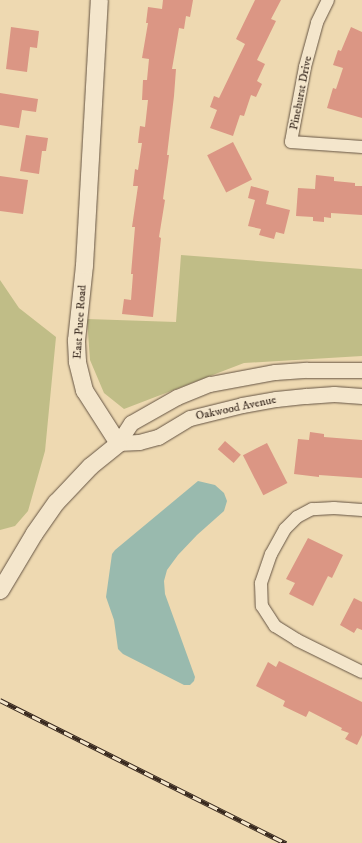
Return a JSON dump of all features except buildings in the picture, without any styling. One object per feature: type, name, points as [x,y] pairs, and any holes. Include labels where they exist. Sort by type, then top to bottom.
[{"type":"main road","name":"East Puce Road","points":[[98,0],[85,257],[76,340],[77,361],[84,390],[118,443]]},
{"type":"main road","points":[[0,590],[34,533],[56,502],[90,466],[118,443]]},
{"type":"street","name":"Pinehurst Drive","points":[[328,0],[317,23],[305,67],[291,142],[362,147]]},
{"type":"street","points":[[118,443],[131,423],[177,397],[210,384],[275,372],[333,369],[362,370]]},
{"type":"street","name":"Oakwood Avenue","points":[[118,443],[139,442],[158,437],[190,418],[242,405],[276,399],[306,396],[334,394],[362,396]]},
{"type":"street","points":[[362,510],[334,508],[312,509],[297,517],[284,529],[271,554],[261,583],[262,606],[275,626],[297,640],[362,672]]},
{"type":"shaded area","points":[[181,255],[362,269],[362,356],[244,363],[124,409],[104,393],[90,360],[87,319],[176,322]]},
{"type":"shaded area","points":[[0,280],[19,308],[56,337],[45,451],[28,511],[15,526],[0,530]]},
{"type":"water","points":[[198,481],[215,485],[224,493],[227,501],[224,511],[197,535],[178,555],[167,570],[164,581],[165,594],[195,677],[194,681],[190,685],[184,685],[123,654],[118,649],[114,620],[106,597],[112,554],[115,550]]},
{"type":"railway","points":[[0,700],[286,843]]}]
